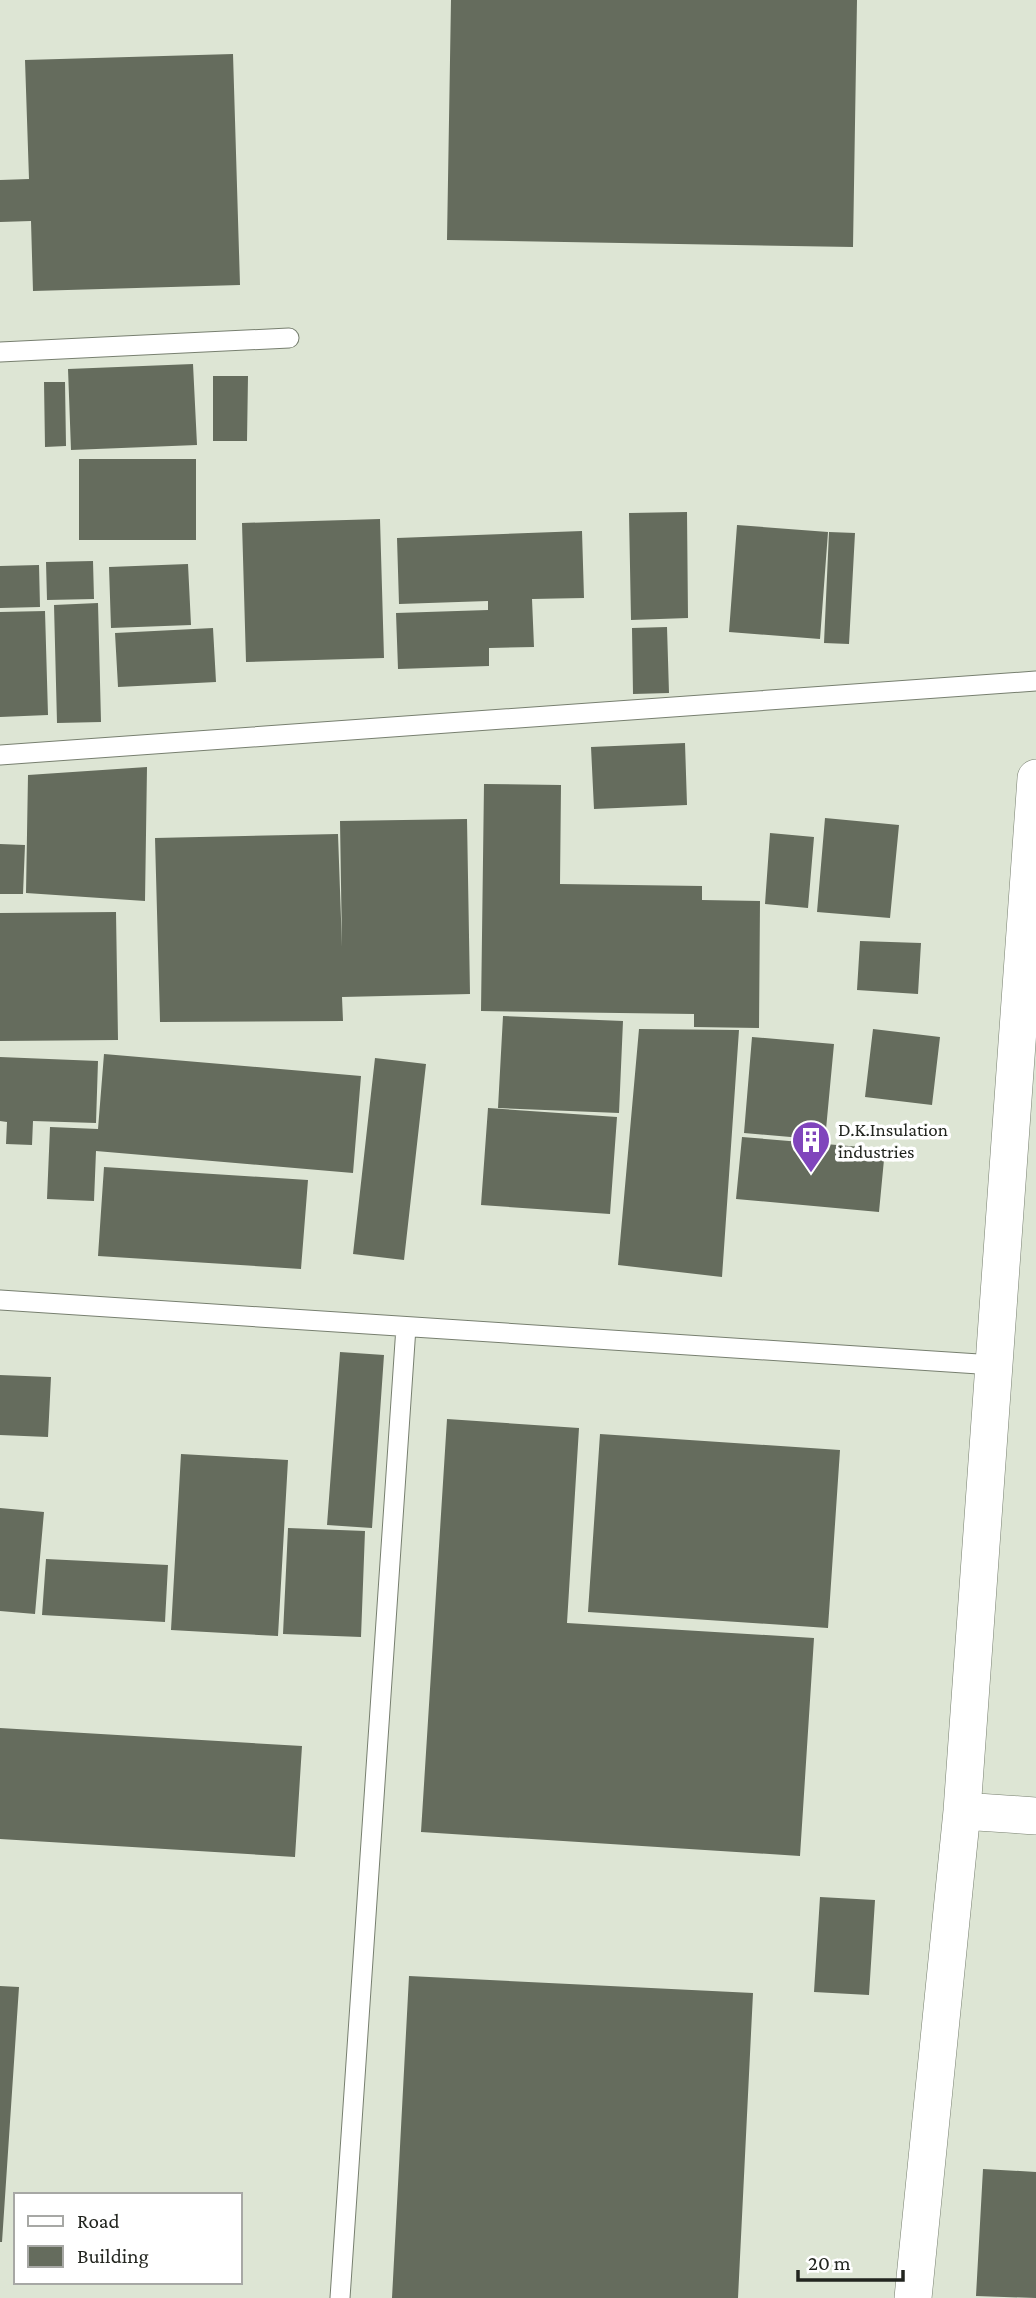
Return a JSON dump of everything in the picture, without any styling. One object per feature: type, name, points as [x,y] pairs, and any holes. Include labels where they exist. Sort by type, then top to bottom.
[{"type":"street","points":[[913,2298],[961,1811],[993,1365],[1027,1023],[1036,778]]},
{"type":"street","points":[[961,1811],[1036,1816]]},
{"type":"lane","points":[[0,352],[289,338]]},
{"type":"lane","points":[[0,755],[1036,681]]},
{"type":"lane","points":[[0,1300],[993,1365]]},
{"type":"lane","points":[[340,2298],[406,1326]]},
{"type":"building","points":[[451,0],[857,0],[853,247],[447,240]]},
{"type":"building","points":[[233,54],[240,285],[33,291],[31,221],[0,222],[0,180],[29,179],[25,60]]},
{"type":"building","points":[[193,364],[197,445],[71,450],[68,369]]},
{"type":"building","points":[[213,376],[248,376],[247,441],[213,441]]},
{"type":"building","points":[[44,382],[65,382],[66,446],[45,447]]},
{"type":"building","points":[[79,459],[196,459],[196,540],[79,540]]},
{"type":"building","points":[[687,512],[688,618],[631,620],[629,513]]},
{"type":"building","points":[[380,519],[384,658],[246,662],[242,523]]},
{"type":"building","points":[[737,525],[828,532],[820,639],[729,632]]},
{"type":"building","points":[[582,531],[584,598],[532,599],[534,647],[489,648],[489,666],[398,669],[396,613],[488,610],[488,601],[399,604],[397,538]]},
{"type":"building","points":[[829,532],[855,533],[849,644],[824,643]]},
{"type":"building","points":[[93,561],[94,599],[47,600],[46,562]]},
{"type":"building","points":[[188,564],[191,625],[111,628],[109,567]]},
{"type":"building","points":[[39,565],[40,607],[0,608],[0,566]]},
{"type":"building","points":[[98,603],[101,722],[57,723],[54,605]]},
{"type":"building","points":[[45,611],[48,715],[0,717],[0,612]]},
{"type":"building","points":[[667,627],[669,693],[633,694],[632,628]]},
{"type":"building","points":[[213,628],[216,682],[118,687],[115,633]]},
{"type":"building","points":[[685,743],[687,805],[594,809],[591,747]]},
{"type":"building","points":[[147,767],[145,901],[26,893],[28,775]]},
{"type":"building","points":[[484,784],[561,785],[560,884],[702,886],[702,900],[760,901],[759,1028],[694,1027],[694,1014],[481,1011]]},
{"type":"building","points":[[825,818],[899,825],[890,918],[817,912]]},
{"type":"building","points":[[467,819],[470,994],[342,997],[343,1021],[160,1022],[155,838],[338,834],[342,947],[340,821]]},
{"type":"building","points":[[770,833],[814,837],[808,908],[765,904]]},
{"type":"building","points":[[0,844],[25,845],[23,894],[0,894]]},
{"type":"building","points":[[116,912],[118,1040],[0,1041],[0,913]]},
{"type":"building","points":[[860,941],[921,943],[918,994],[857,990]]},
{"type":"building","points":[[503,1016],[623,1021],[619,1113],[498,1108]]},
{"type":"building","points":[[639,1029],[739,1030],[722,1277],[618,1265]]},
{"type":"building","points":[[873,1029],[940,1037],[932,1105],[865,1097]]},
{"type":"building","points":[[752,1037],[834,1044],[825,1140],[744,1133]]},
{"type":"building","points":[[104,1054],[361,1076],[353,1173],[96,1151],[94,1201],[47,1199],[50,1127],[98,1129]]},
{"type":"building","points":[[0,1057],[98,1061],[96,1123],[33,1121],[32,1145],[6,1144],[7,1122],[0,1121]]},
{"type":"building","points":[[375,1058],[426,1064],[404,1260],[353,1254]]},
{"type":"building","points":[[488,1108],[617,1117],[610,1214],[481,1205]]},
{"type":"building","name":"D.K.Insulation industries","points":[[742,1137],[885,1149],[879,1212],[736,1199]]},
{"type":"building","points":[[104,1167],[308,1180],[301,1269],[98,1256]]},
{"type":"building","points":[[340,1352],[384,1355],[372,1528],[327,1525]]},
{"type":"building","points":[[0,1375],[51,1377],[48,1437],[0,1435]]},
{"type":"building","points":[[447,1419],[579,1428],[567,1623],[814,1638],[800,1856],[421,1832]]},
{"type":"building","points":[[600,1434],[840,1450],[828,1628],[588,1612]]},
{"type":"building","points":[[181,1454],[288,1460],[278,1636],[171,1630]]},
{"type":"building","points":[[0,1508],[44,1512],[35,1614],[0,1611]]},
{"type":"building","points":[[288,1528],[365,1531],[361,1637],[283,1634]]},
{"type":"building","points":[[46,1559],[168,1565],[165,1622],[42,1615]]},
{"type":"building","points":[[0,1728],[302,1746],[295,1857],[0,1839]]},
{"type":"building","points":[[820,1897],[875,1900],[869,1995],[814,1992]]},
{"type":"building","points":[[409,1976],[753,1993],[738,2298],[392,2298]]},
{"type":"building","points":[[0,1986],[19,1987],[2,2242],[0,2242]]},
{"type":"building","points":[[983,2169],[1036,2172],[1036,2298],[976,2296]]},
{"type":"place","name":"D.K.Insulation industries","points":[[811,1174]]}]
